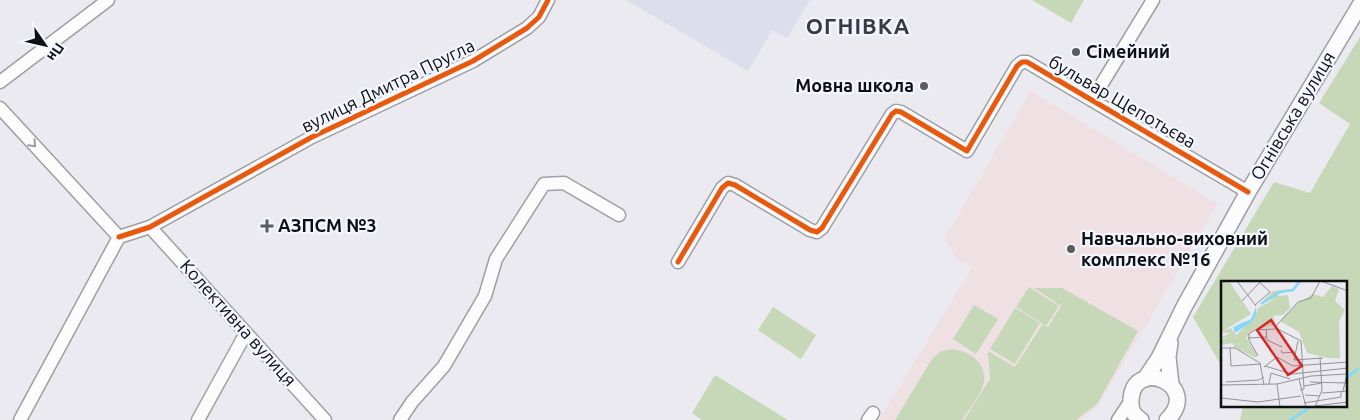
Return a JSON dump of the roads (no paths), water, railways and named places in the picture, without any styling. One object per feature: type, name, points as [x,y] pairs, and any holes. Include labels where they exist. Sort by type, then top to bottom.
[{"type":"street","points":[[0,82],[108,0]]},
{"type":"street","name":"вулиця Дмитра Пругла","points":[[119,238],[150,227],[312,137],[473,61],[527,28],[539,17],[548,0]]},
{"type":"street","name":"бульвар Щепотьєва","points":[[1092,100],[1153,0]]},
{"type":"street","name":"Огнівська вулиця","points":[[1130,402],[1134,387],[1145,379],[1159,358],[1184,306],[1248,192],[1360,5]]},
{"type":"street","name":"бульвар Щепотьєва","points":[[678,262],[722,188],[728,183],[735,185],[810,230],[817,232],[822,228],[892,114],[896,111],[901,112],[967,151],[1017,66],[1022,62],[1028,62],[1248,192]]},
{"type":"street","points":[[0,108],[119,238],[20,420]]},
{"type":"street","points":[[400,420],[412,402],[444,366],[485,296],[496,259],[544,184],[564,183],[619,215]]},
{"type":"street","name":"Колективна вулиця","points":[[150,227],[325,420]]},
{"type":"street","name":"Огнівська вулиця","points":[[1172,416],[1177,401],[1176,393],[1171,385],[1168,357],[1170,344],[1184,306]]},
{"type":"street","points":[[198,420],[246,333]]},
{"type":"street","points":[[1145,379],[1156,377],[1163,379],[1171,385]]},
{"type":"street","points":[[1118,420],[1130,402]]},
{"type":"street","points":[[1130,402],[1133,411],[1141,420]]},
{"type":"waterway","points":[[1348,376],[1358,369]]},
{"type":"waterway","points":[[1290,420],[1309,408]]},
{"type":"place","name":"Сімейний","points":[[1076,52]]},
{"type":"place","name":"Мовна школа","points":[[924,86]]},
{"type":"place","name":"АЗПСМ №3","points":[[267,226]]},
{"type":"place","name":"Навчально-виховний комплекс №16","points":[[1071,249]]},
{"type":"district","name":"ОГНІВКА","points":[[858,26]]}]
